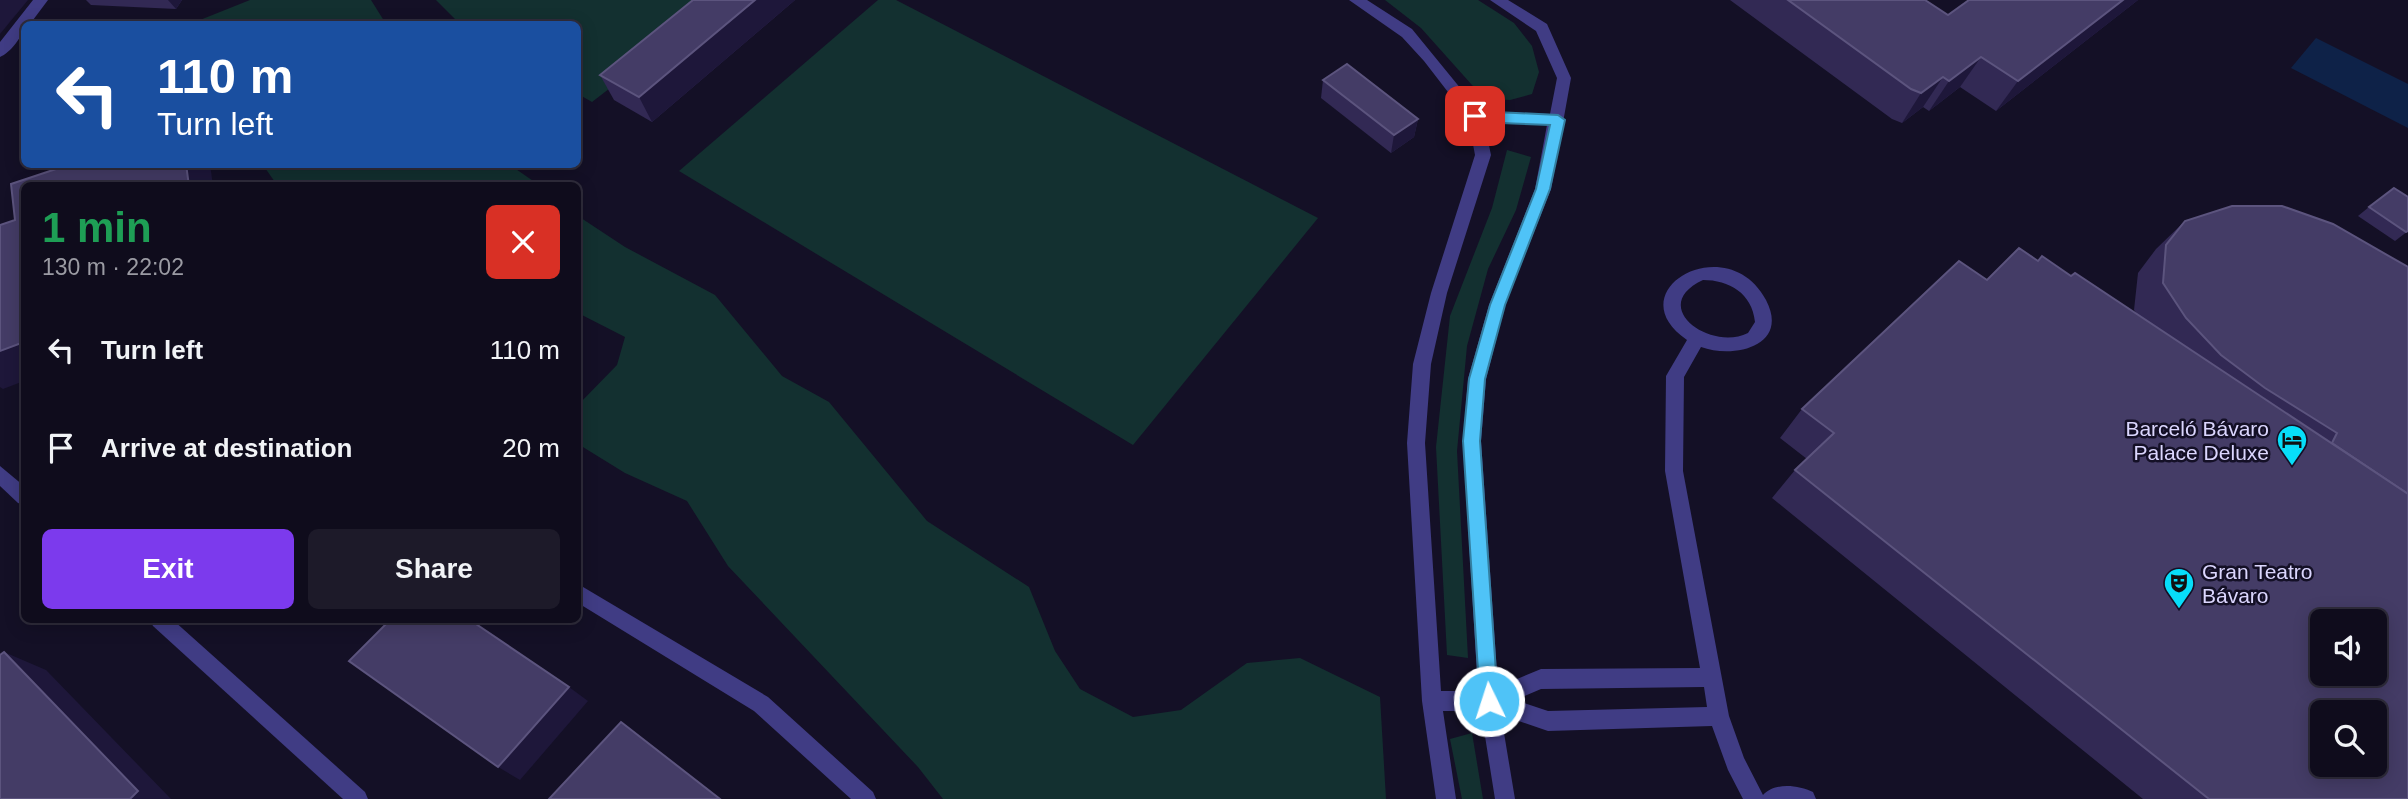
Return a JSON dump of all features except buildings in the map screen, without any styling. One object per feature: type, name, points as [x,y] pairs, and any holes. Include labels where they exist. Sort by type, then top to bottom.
[{"type":"lane","points":[[24,21],[41,0]]},
{"type":"lane","points":[[1356,0],[1407,33],[1475,116],[1483,155],[1439,293],[1422,364],[1416,443],[1432,701],[1446,799]]},
{"type":"lane","points":[[1497,0],[1542,28],[1564,78],[1543,189],[1497,305],[1477,379],[1472,441],[1489,701],[1504,799]]},
{"type":"lane","points":[[0,52],[21,25]]},
{"type":"lane","points":[[1475,116],[1558,120]]},
{"type":"lane","points":[[1701,273],[1726,275],[1745,285],[1759,300],[1764,313],[1763,325],[1751,341],[1731,347],[1715,346],[1697,340],[1684,330],[1672,310],[1671,297],[1688,277],[1701,273]]},
{"type":"lane","points":[[1697,340],[1675,376],[1674,471],[1719,716],[1735,763],[1754,799]]},
{"type":"lane","points":[[0,474],[21,494]]},
{"type":"lane","points":[[581,595],[761,704],[866,799]]},
{"type":"lane","points":[[163,623],[358,799]]},
{"type":"lane","points":[[1489,701],[1541,679],[1711,677]]},
{"type":"lane","points":[[1432,701],[1489,701],[1548,721],[1719,716]]},
{"type":"lane","points":[[1771,799],[1788,796],[1806,799]]},
{"type":"green space","points":[[250,0],[371,0],[384,21],[198,21]]},
{"type":"green space","points":[[436,0],[724,0],[592,102],[581,96],[581,21],[457,21]]},
{"type":"green space","points":[[878,0],[896,0],[1318,218],[1133,445],[679,171]]},
{"type":"green space","points":[[1385,0],[1478,0],[1514,23],[1532,46],[1539,72],[1532,94],[1510,100],[1488,99],[1421,28]]},
{"type":"green space","points":[[1507,150],[1531,157],[1516,210],[1488,269],[1467,346],[1457,451],[1468,658],[1447,655],[1436,447],[1450,316],[1492,208]]},
{"type":"green space","points":[[265,168],[514,168],[535,182],[275,182]]},
{"type":"green space","points":[[581,218],[625,247],[715,295],[782,376],[829,402],[927,521],[1029,587],[1055,651],[1080,689],[1133,717],[1181,710],[1247,663],[1300,658],[1380,697],[1386,799],[943,799],[918,767],[728,566],[687,501],[625,473],[581,446],[581,402],[617,365],[625,337],[581,315]]},
{"type":"green space","points":[[1472,733],[1483,799],[1462,799],[1450,739]]},
{"type":"water","points":[[2316,38],[2408,84],[2408,128],[2291,68]]},
{"type":"place","name":"Barceló Bávaro Palace Deluxe","points":[[2292,467]]},
{"type":"place","name":"Gran Teatro Bávaro","points":[[2179,610]]},
{"type":"route","points":[[1475,116],[1558,120],[1543,189],[1497,305],[1477,379],[1472,441],[1489,701]]}]
